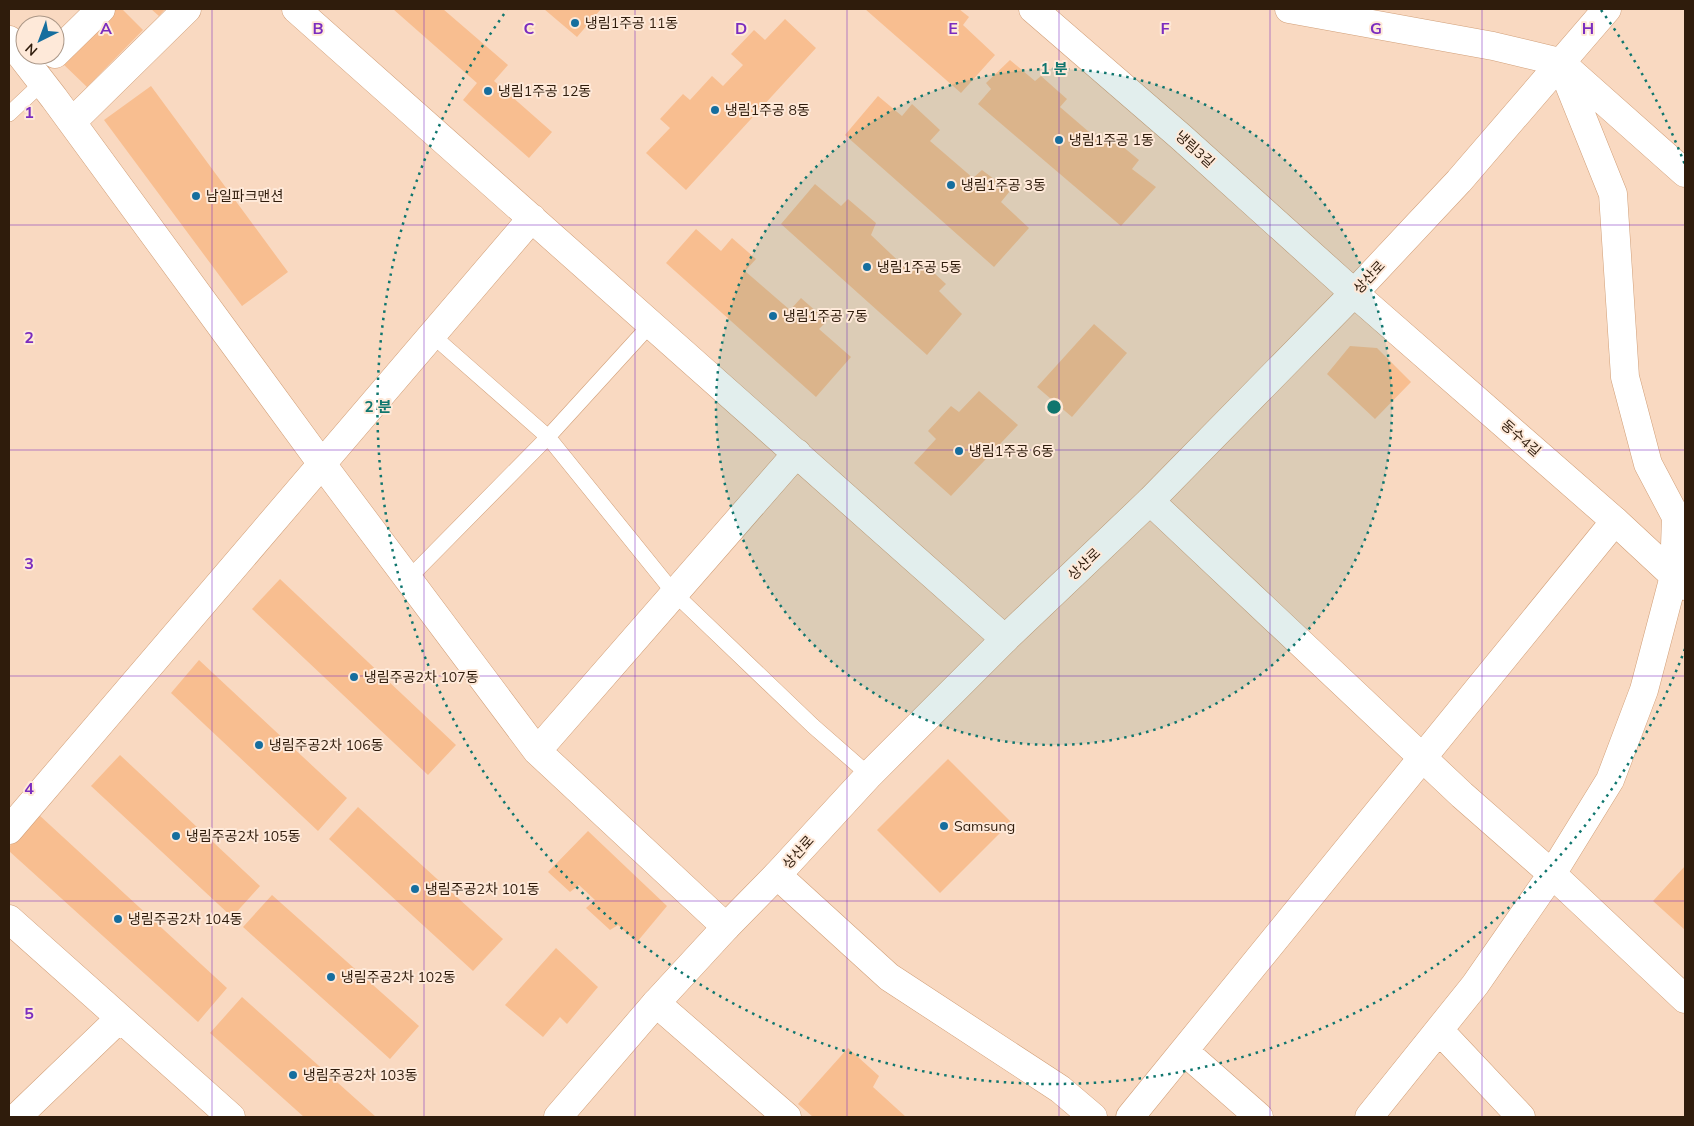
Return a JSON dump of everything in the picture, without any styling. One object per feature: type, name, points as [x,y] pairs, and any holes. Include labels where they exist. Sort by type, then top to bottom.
[{"type":"street","points":[[65,45],[101,9]]},
{"type":"street","points":[[72,122],[187,9]]},
{"type":"street","points":[[296,9],[1006,639]]},
{"type":"street","name":"냉림3길","points":[[1033,9],[1181,137],[1354,293]]},
{"type":"street","points":[[1288,9],[1493,46],[1560,62],[1685,174]]},
{"type":"street","name":"상산로","points":[[558,1117],[656,1003],[869,774],[1150,501],[1354,293],[1459,181],[1607,9]]},
{"type":"street","points":[[9,40],[72,122],[322,464],[537,751],[726,927]]},
{"type":"street","points":[[1369,1117],[1475,985],[1552,874],[1610,780],[1644,690],[1680,581],[1676,517],[1648,464],[1625,378],[1613,194],[1560,62]]},
{"type":"street","points":[[38,79],[48,65]]},
{"type":"street","points":[[9,830],[532,218]]},
{"type":"street","name":"동수4길","points":[[1354,293],[1615,521],[1680,581]]},
{"type":"street","points":[[537,751],[797,453]]},
{"type":"street","points":[[1150,501],[1423,758],[1552,874],[1685,999]]},
{"type":"street","points":[[1130,1117],[1615,521]]},
{"type":"street","points":[[777,875],[888,977],[1060,1089],[1093,1117]]},
{"type":"street","points":[[9,920],[231,1117]]},
{"type":"street","points":[[656,1003],[787,1117]]},
{"type":"street","points":[[17,1117],[120,1018]]},
{"type":"street","points":[[1439,1030],[1521,1117]]},
{"type":"street","points":[[1184,1051],[1259,1117]]},
{"type":"lane","points":[[9,114],[38,79]]},
{"type":"lane","points":[[408,580],[548,437],[651,324]]},
{"type":"lane","points":[[432,335],[548,437],[674,593],[813,726],[869,774]]},
{"type":"building","points":[[113,9],[122,9],[143,30],[87,87],[64,65],[65,58]]},
{"type":"building","points":[[151,9],[165,9],[159,16]]},
{"type":"building","name":"냉림1주공 12동","points":[[393,9],[443,9],[508,65],[494,81],[552,132],[529,158],[463,100],[477,83]]},
{"type":"building","name":"냉림1주공 11동","points":[[544,9],[601,9],[577,37]]},
{"type":"building","points":[[865,9],[959,9],[969,17],[963,25],[995,55],[961,93]]},
{"type":"building","name":"냉림1주공 8동","points":[[785,19],[816,48],[686,190],[646,153],[670,128],[660,119],[683,94],[690,100],[712,76],[723,86],[743,65],[731,54],[754,30],[765,40]]},
{"type":"building","name":"냉림1주공 1동","points":[[1010,60],[1035,81],[1041,76],[1067,99],[1060,107],[1103,144],[1110,136],[1139,160],[1132,169],[1156,187],[1121,226],[978,104],[991,89],[986,83]]},
{"type":"building","name":"남일파크맨션","points":[[151,86],[288,272],[242,306],[104,120]]},
{"type":"building","name":"냉림1주공 3동","points":[[878,96],[902,116],[912,104],[940,130],[930,141],[973,178],[982,170],[1010,191],[1001,202],[1029,228],[994,267],[845,135]]},
{"type":"building","name":"냉림1주공 5동","points":[[815,184],[841,206],[848,199],[876,223],[871,235],[911,273],[921,261],[946,284],[939,291],[962,314],[927,355],[781,224]]},
{"type":"building","name":"냉림1주공 7동","points":[[696,229],[721,251],[732,238],[756,259],[745,271],[790,310],[801,298],[827,321],[819,329],[851,357],[816,397],[666,263]]},
{"type":"building","points":[[1094,324],[1127,353],[1072,417],[1037,387]]},
{"type":"building","points":[[1350,346],[1377,348],[1411,382],[1375,419],[1327,374]]},
{"type":"building","name":"냉림1주공 6동","points":[[979,391],[1018,425],[951,496],[914,463],[936,439],[928,431],[951,406],[959,412]]},
{"type":"building","name":"냉림주공2차 107동","points":[[280,579],[456,745],[428,775],[252,609]]},
{"type":"building","name":"냉림주공2차 106동","points":[[199,660],[347,798],[318,831],[171,693]]},
{"type":"building","name":"냉림주공2차 105동","points":[[120,755],[260,886],[232,917],[91,786]]},
{"type":"building","name":"Samsung","points":[[948,759],[1011,822],[940,893],[877,830]]},
{"type":"building","name":"냉림주공2차 101동","points":[[358,807],[503,939],[473,971],[329,839]]},
{"type":"building","name":"냉림주공2차 104동","points":[[38,814],[227,988],[198,1022],[9,851],[9,847]]},
{"type":"building","points":[[588,831],[667,906],[637,942],[618,925],[610,930],[586,908],[595,900],[579,885],[570,892],[548,872]]},
{"type":"building","points":[[1685,866],[1685,930],[1653,901]]},
{"type":"building","name":"냉림주공2차 102동","points":[[272,895],[419,1026],[390,1059],[243,927]]},
{"type":"building","points":[[556,948],[598,987],[567,1024],[560,1017],[543,1037],[505,1005]]},
{"type":"building","name":"냉림주공2차 103동","points":[[242,997],[376,1117],[304,1117],[210,1033]]},
{"type":"building","points":[[848,1048],[879,1076],[873,1087],[906,1117],[813,1117],[798,1104]]},
{"type":"place","name":"냉림1주공 11동","points":[[575,23]]},
{"type":"place","name":"냉림1주공 12동","points":[[488,91]]},
{"type":"place","name":"냉림1주공 8동","points":[[715,110]]},
{"type":"place","name":"냉림1주공 1동","points":[[1059,140]]},
{"type":"place","name":"냉림1주공 3동","points":[[951,185]]},
{"type":"place","name":"남일파크맨션","points":[[196,196]]},
{"type":"place","name":"냉림1주공 5동","points":[[867,267]]},
{"type":"place","name":"냉림1주공 7동","points":[[773,316]]},
{"type":"place","name":"냉림1주공 6동","points":[[959,451]]},
{"type":"place","name":"냉림주공2차 107동","points":[[354,677]]},
{"type":"place","name":"냉림주공2차 106동","points":[[259,745]]},
{"type":"place","name":"Samsung","points":[[944,826]]},
{"type":"place","name":"냉림주공2차 105동","points":[[176,836]]},
{"type":"place","name":"냉림주공2차 101동","points":[[415,889]]},
{"type":"place","name":"냉림주공2차 104동","points":[[118,919]]},
{"type":"place","name":"냉림주공2차 102동","points":[[331,977]]},
{"type":"place","name":"냉림주공2차 103동","points":[[293,1075]]}]
